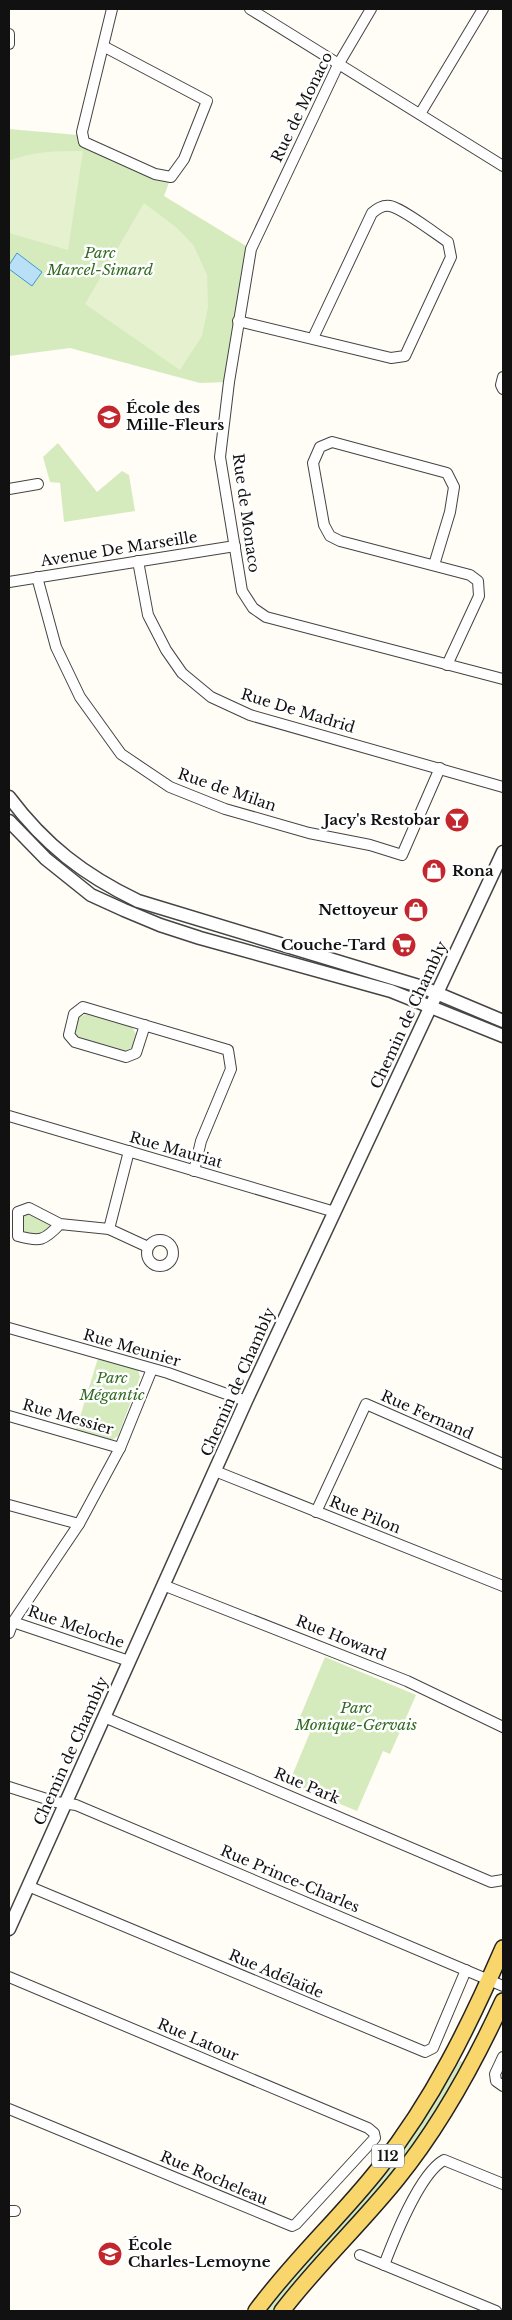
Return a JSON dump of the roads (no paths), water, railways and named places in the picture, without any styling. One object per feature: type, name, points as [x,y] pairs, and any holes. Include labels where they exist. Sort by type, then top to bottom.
[{"type":"main road","name":"112","points":[[256,2311],[298,2258],[374,2174],[409,2128],[496,1983],[503,1948]]},
{"type":"main road","name":"112","points":[[282,2311],[318,2267],[382,2197],[420,2149],[468,2073],[503,2001]]},
{"type":"street","points":[[103,46],[207,101],[184,159],[171,177],[155,174],[84,142],[82,132],[112,9]]},
{"type":"street","points":[[250,9],[420,114],[502,162]]},
{"type":"street","name":"Rue de Monaco","points":[[371,9],[338,64],[251,249],[238,321],[220,457],[242,591],[253,608],[266,617],[503,679]]},
{"type":"street","points":[[420,114],[482,9]]},
{"type":"street","points":[[9,34],[9,44]]},
{"type":"street","points":[[238,321],[391,358],[405,356],[451,257],[448,242],[425,225],[390,206],[381,207],[372,213],[313,338]]},
{"type":"street","points":[[503,377],[503,389]]},
{"type":"street","points":[[434,565],[450,512],[454,487],[447,473],[332,442],[320,447],[313,463],[324,525],[330,536],[340,541],[470,575],[478,581],[479,596],[447,664]]},
{"type":"street","points":[[9,489],[38,484]]},
{"type":"street","name":"Avenue De Marseille","points":[[9,582],[234,546]]},
{"type":"street","name":"Rue De Madrid","points":[[138,561],[148,615],[166,650],[182,673],[210,697],[250,715],[503,787]]},
{"type":"street","name":"Rue de Milan","points":[[37,578],[56,647],[80,697],[121,754],[170,787],[234,811],[309,833],[370,845],[402,855],[440,768]]},
{"type":"street","points":[[9,797],[27,821],[57,850],[102,884],[138,901],[406,982],[503,1022]]},
{"type":"street","points":[[9,821],[46,859],[92,894],[124,910],[160,925],[200,938],[374,985],[503,1036]]},
{"type":"street","name":"Chemin de Chambly","points":[[9,1929],[246,1401],[436,993],[500,870],[503,852]]},
{"type":"street","points":[[145,1025],[136,1053],[126,1057],[75,1042],[69,1035],[74,1014],[83,1007],[145,1025],[228,1050],[231,1069],[201,1141],[194,1171]]},
{"type":"street","name":"Rue Mauriat","points":[[9,1116],[335,1212]]},
{"type":"street","points":[[109,1229],[129,1152]]},
{"type":"street","points":[[60,1224],[109,1229],[148,1247]]},
{"type":"street","name":"Rue Meunier","points":[[9,1328],[152,1369],[246,1401]]},
{"type":"street","points":[[9,1633],[13,1622],[79,1524],[120,1448],[152,1369]]},
{"type":"street","name":"Rue Fernand","points":[[316,1512],[366,1404],[503,1464]]},
{"type":"street","name":"Rue Messier","points":[[9,1416],[120,1448]]},
{"type":"street","name":"Rue Pilon","points":[[216,1471],[503,1586]]},
{"type":"street","points":[[9,1505],[79,1524]]},
{"type":"street","name":"Rue Howard","points":[[163,1585],[407,1680],[503,1727]]},
{"type":"street","name":"Rue Meloche","points":[[13,1622],[128,1661]]},
{"type":"street","name":"Rue Park","points":[[104,1717],[491,1882],[501,1881]]},
{"type":"street","name":"Rue Prince-Charles","points":[[9,1787],[76,1805],[496,1983]]},
{"type":"street","name":"Rue Adélaïde","points":[[28,1886],[425,2052],[433,2048],[466,1970]]},
{"type":"street","name":"Rue Latour","points":[[9,1977],[368,2128],[374,2133]]},
{"type":"street","points":[[503,2057],[495,2074],[496,2081],[503,2086]]},
{"type":"street","name":"Rue Rocheleau","points":[[9,2108],[292,2226],[296,2224],[375,2138],[374,2133]]},
{"type":"street","points":[[384,2265],[401,2221],[422,2186],[439,2163],[444,2160],[503,2184]]},
{"type":"street","points":[[360,2254],[496,2311]]},
{"type":"water","points":[[17,253],[42,272],[32,286],[9,269],[9,265]]},
{"type":"place","name":"École des Mille-Fleurs","points":[[109,417]]},
{"type":"place","name":"Jacy's Restobar","points":[[457,820]]},
{"type":"place","name":"Rona","points":[[434,871]]},
{"type":"place","name":"Nettoyeur","points":[[416,910]]},
{"type":"place","name":"Couche-Tard","points":[[404,945]]},
{"type":"place","name":"École Charles-Lemoyne","points":[[110,2254]]},
{"type":"park label","name":"Parc Marcel-Simard","points":[[100,262]]},
{"type":"park label","name":"Parc Mégantic","points":[[112,1386]]},
{"type":"park label","name":"Parc Monique-Gervais","points":[[356,1716]]}]
